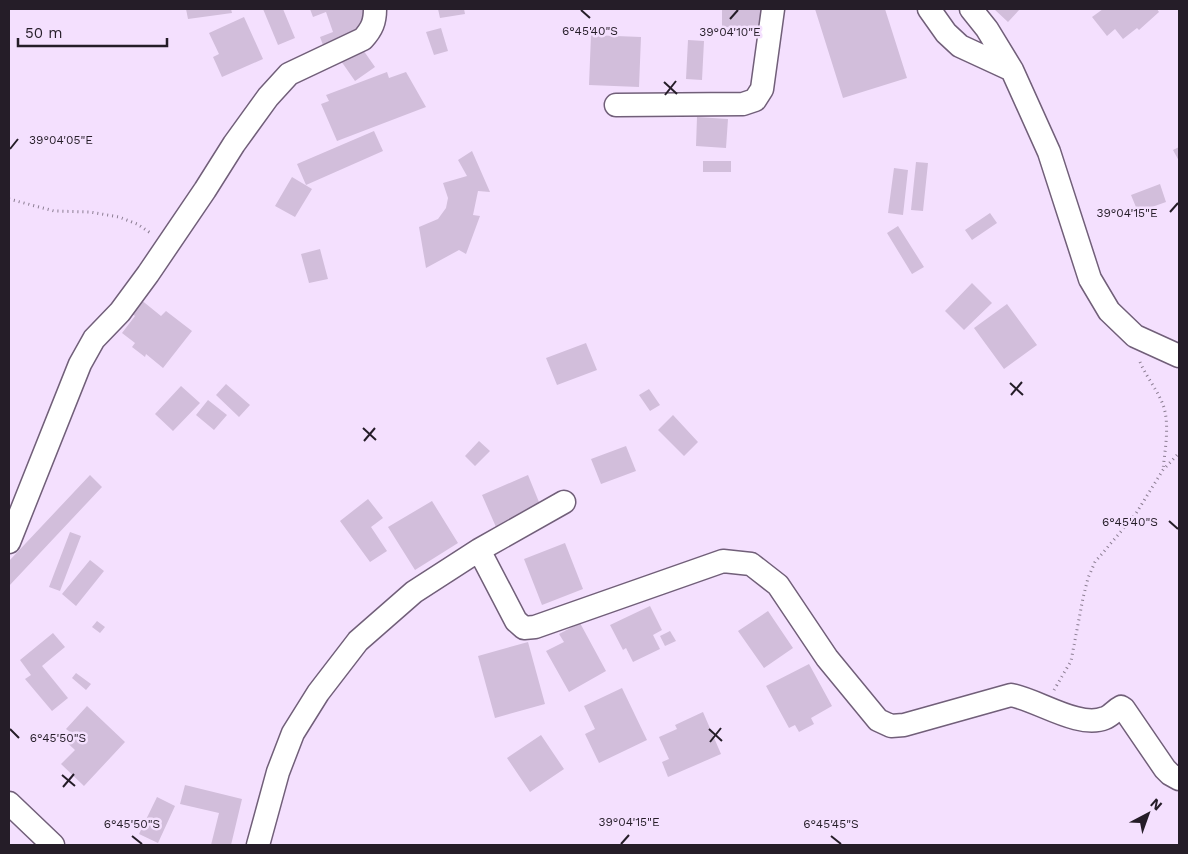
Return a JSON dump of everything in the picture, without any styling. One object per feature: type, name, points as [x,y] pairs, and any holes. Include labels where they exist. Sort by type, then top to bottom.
[{"type":"street","points":[[9,542],[80,364],[94,339],[120,312],[268,97],[289,74],[363,38],[371,30],[375,21],[375,9]]},
{"type":"street","points":[[616,105],[743,104],[755,100],[762,88],[773,9]]},
{"type":"street","points":[[929,9],[946,33],[960,46],[1012,70]]},
{"type":"street","points":[[971,9],[987,29],[1012,70],[1049,152],[1090,279],[1109,311],[1130,332],[1179,356]]},
{"type":"street","points":[[258,845],[278,772],[290,741],[318,693],[358,641],[414,592],[478,550],[564,502]]},
{"type":"street","points":[[478,550],[516,621],[524,628],[535,627],[723,561],[751,564],[778,585],[826,658],[878,720],[891,726],[904,725],[1011,695],[1024,697],[1073,718],[1093,720],[1107,718],[1119,708],[1124,709],[1165,769],[1179,779]]},
{"type":"street","points":[[9,803],[53,845]]},
{"type":"path","points":[[9,199],[54,211],[90,212],[119,217],[137,224],[167,244]]},
{"type":"path","points":[[1138,357],[1145,373],[1162,401],[1165,411],[1166,432],[1163,470]]},
{"type":"path","points":[[1046,707],[1071,662],[1083,598],[1088,578],[1095,562],[1135,514],[1163,470],[1179,453]]},
{"type":"building","points":[[186,9],[231,9],[232,13],[188,19]]},
{"type":"building","points":[[263,9],[283,9],[295,38],[278,45]]},
{"type":"building","points":[[310,9],[372,9],[378,26],[323,45],[320,37],[333,32],[326,12],[313,17]]},
{"type":"building","points":[[438,9],[464,9],[465,14],[440,18]]},
{"type":"building","points":[[722,9],[767,9],[767,28],[722,27]]},
{"type":"building","points":[[815,9],[885,9],[907,78],[843,98]]},
{"type":"building","points":[[994,9],[1020,9],[1008,22]]},
{"type":"building","points":[[1103,9],[1157,9],[1159,12],[1139,30],[1137,28],[1123,39],[1115,29],[1107,36],[1092,17]]},
{"type":"building","points":[[244,17],[263,59],[222,77],[213,57],[219,54],[209,33]]},
{"type":"building","points":[[441,28],[448,51],[434,55],[426,32]]},
{"type":"building","points":[[591,35],[641,37],[639,87],[589,85]]},
{"type":"building","points":[[688,40],[704,41],[702,80],[686,79]]},
{"type":"building","points":[[361,47],[375,67],[355,81],[341,61]]},
{"type":"building","points":[[387,72],[389,78],[406,72],[426,107],[337,141],[321,104],[329,101],[326,95]]},
{"type":"building","points":[[697,117],[728,119],[726,148],[696,146]]},
{"type":"building","points":[[374,131],[383,151],[306,185],[297,164]]},
{"type":"building","points":[[1179,147],[1179,161],[1173,150]]},
{"type":"building","points":[[472,151],[490,192],[478,191],[473,215],[480,216],[466,254],[459,250],[426,268],[419,227],[438,219],[446,208],[448,198],[443,183],[467,176],[458,160]]},
{"type":"building","points":[[703,161],[731,161],[731,172],[703,172]]},
{"type":"building","points":[[916,162],[928,163],[923,211],[911,210]]},
{"type":"building","points":[[894,168],[908,170],[903,215],[888,213]]},
{"type":"building","points":[[292,177],[312,189],[295,217],[275,206]]},
{"type":"building","points":[[1160,184],[1166,202],[1138,212],[1131,195]]},
{"type":"building","points":[[990,213],[997,223],[972,240],[965,230]]},
{"type":"building","points":[[898,226],[924,267],[912,274],[887,233]]},
{"type":"building","points":[[320,249],[328,279],[309,283],[301,254]]},
{"type":"building","points":[[972,283],[992,303],[964,330],[945,311]]},
{"type":"building","points":[[140,299],[161,316],[166,311],[192,331],[163,368],[146,354],[145,357],[132,347],[135,343],[122,333],[135,316],[130,312]]},
{"type":"building","points":[[1007,304],[1037,345],[1004,369],[974,328]]},
{"type":"building","points":[[586,343],[597,370],[557,385],[546,358]]},
{"type":"building","points":[[226,384],[250,405],[239,417],[216,395]]},
{"type":"building","points":[[181,386],[200,403],[173,431],[155,414]]},
{"type":"building","points":[[649,389],[660,405],[650,411],[639,395]]},
{"type":"building","points":[[208,400],[227,415],[214,430],[196,415]]},
{"type":"building","points":[[673,415],[698,442],[684,456],[658,430]]},
{"type":"building","points":[[479,441],[490,451],[475,466],[465,456]]},
{"type":"building","points":[[626,446],[636,471],[601,484],[591,459]]},
{"type":"building","points":[[90,475],[102,487],[9,586],[9,561]]},
{"type":"building","points":[[528,475],[541,507],[496,527],[482,495]]},
{"type":"building","points":[[368,499],[383,518],[371,527],[387,551],[370,562],[340,521]]},
{"type":"building","points":[[432,501],[458,543],[415,570],[388,527]]},
{"type":"building","points":[[70,532],[81,536],[60,591],[49,587]]},
{"type":"building","points":[[565,543],[583,589],[542,605],[524,559]]},
{"type":"building","points":[[90,560],[104,571],[76,606],[62,594]]},
{"type":"building","points":[[650,606],[662,630],[653,635],[660,649],[633,662],[626,648],[623,650],[610,625]]},
{"type":"building","points":[[768,611],[793,648],[764,668],[738,631]]},
{"type":"building","points":[[97,621],[105,627],[100,633],[92,627]]},
{"type":"building","points":[[580,623],[606,671],[569,692],[546,651],[564,642],[559,634]]},
{"type":"building","points":[[670,631],[676,641],[665,646],[660,636]]},
{"type":"building","points":[[53,633],[65,647],[42,666],[68,698],[52,711],[25,679],[31,675],[20,660]]},
{"type":"building","points":[[528,642],[545,704],[495,718],[478,656]]},
{"type":"building","points":[[809,664],[832,706],[811,718],[814,724],[799,732],[795,725],[789,728],[766,686]]},
{"type":"building","points":[[76,673],[91,684],[86,690],[72,678]]},
{"type":"building","points":[[622,688],[647,740],[599,763],[585,734],[595,729],[584,706]]},
{"type":"building","points":[[87,706],[125,742],[84,786],[61,764],[75,750],[63,739],[70,732],[66,729]]},
{"type":"building","points":[[703,712],[721,754],[668,777],[662,762],[669,759],[659,737],[677,729],[675,725]]},
{"type":"building","points":[[541,735],[564,769],[530,792],[507,758]]},
{"type":"building","points":[[185,785],[242,799],[231,845],[211,845],[219,813],[180,804]]},
{"type":"building","points":[[157,797],[175,806],[158,843],[139,834]]}]
